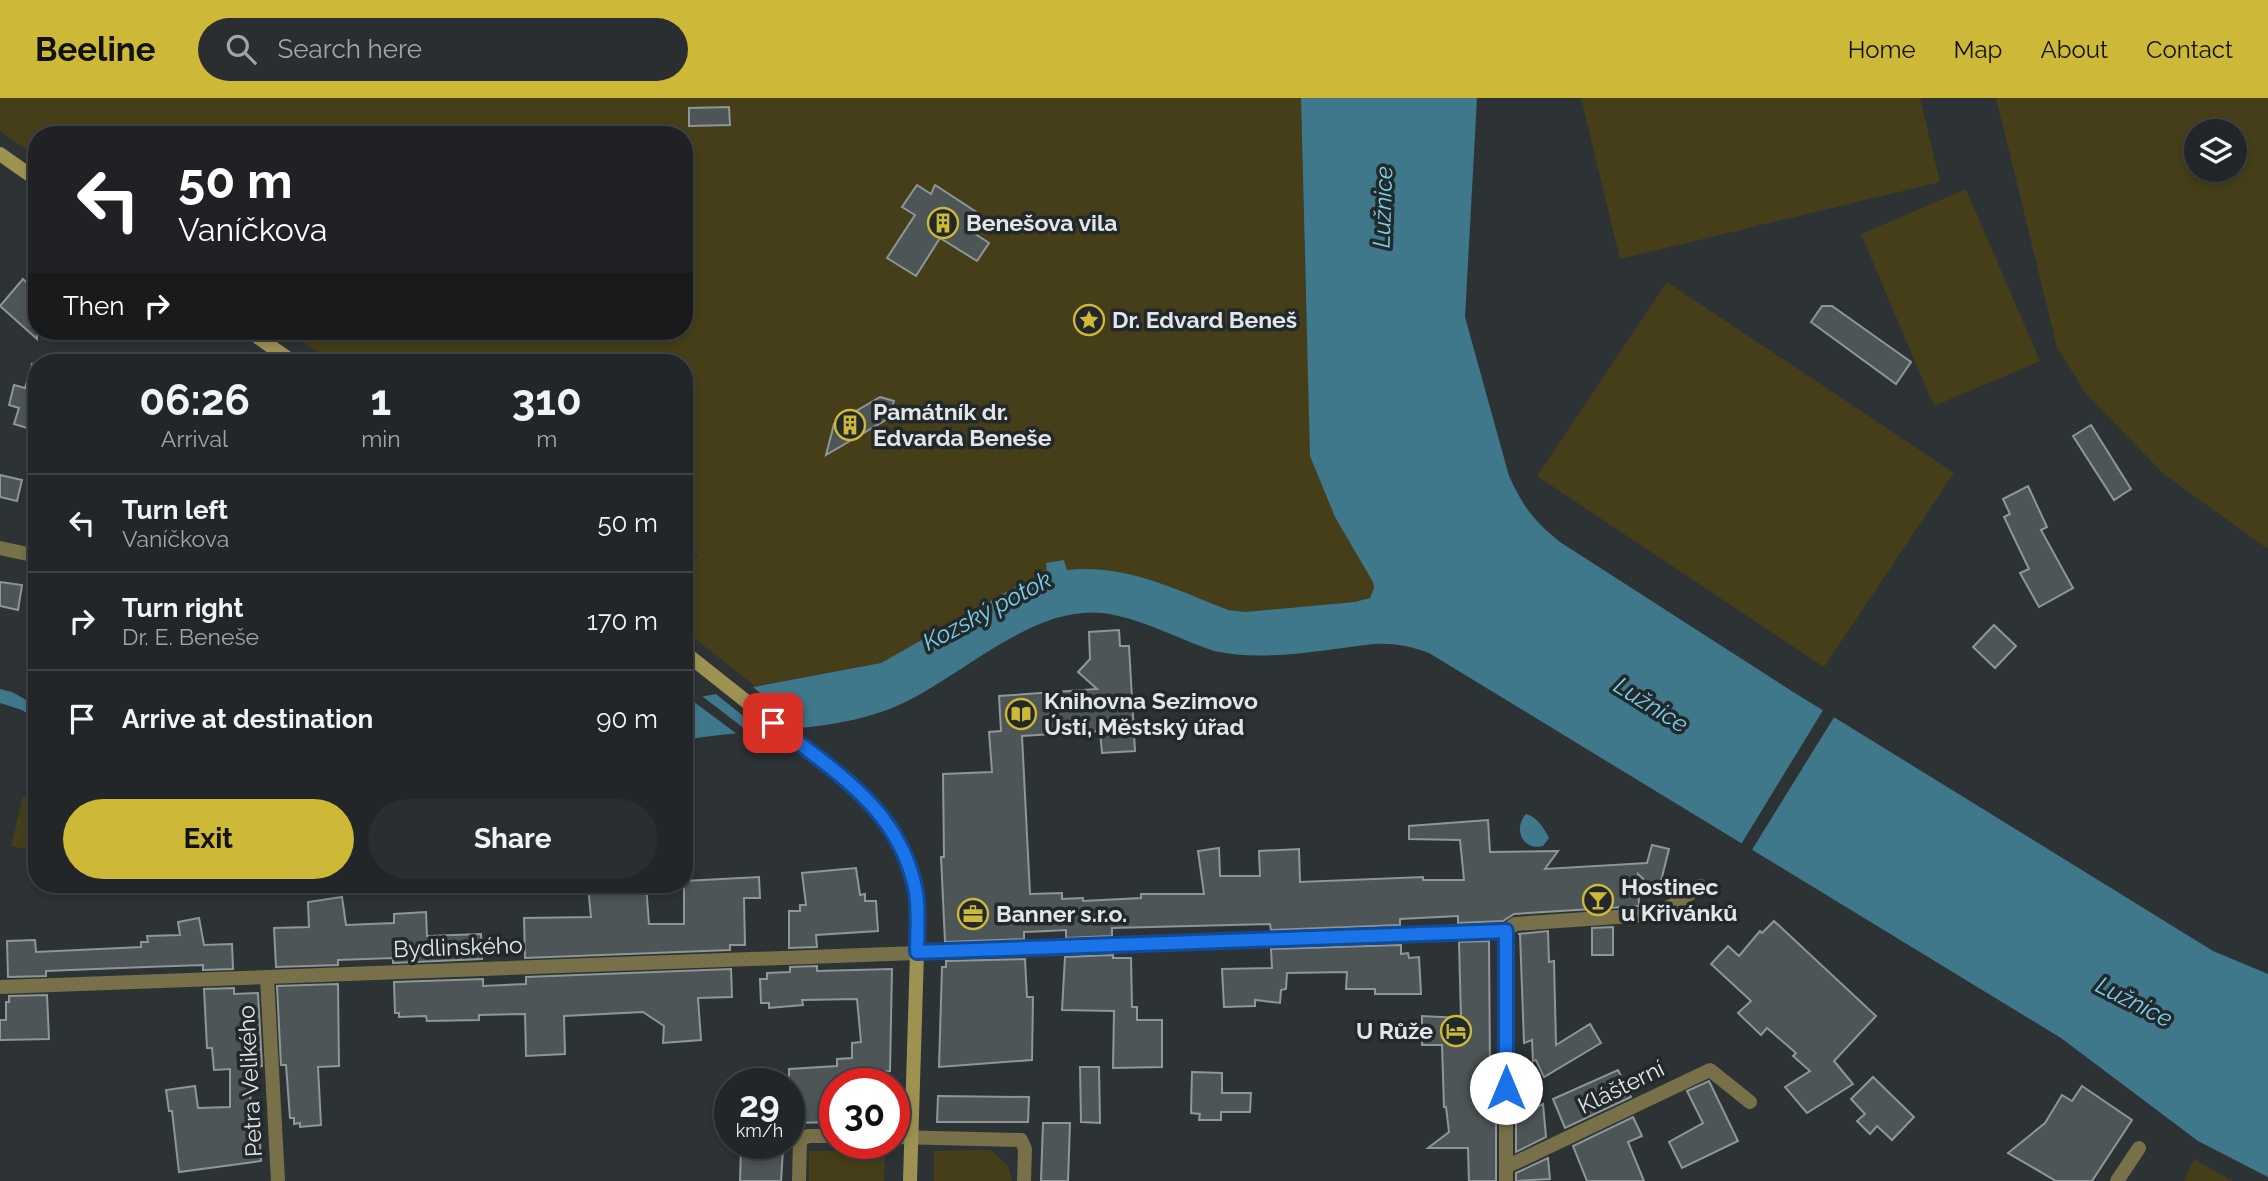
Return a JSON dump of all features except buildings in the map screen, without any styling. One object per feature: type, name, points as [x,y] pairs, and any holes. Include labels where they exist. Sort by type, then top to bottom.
[{"type":"street","points":[[0,154],[28,174]]},
{"type":"street","points":[[262,340],[282,354]]},
{"type":"street","points":[[0,548],[28,554]]},
{"type":"street","points":[[693,658],[858,790],[891,827],[908,865],[916,893],[917,952],[910,1181]]},
{"type":"street","name":"Bydlinského","points":[[0,987],[1506,931],[1509,926],[1515,924],[1660,912],[1671,908],[1700,886]]},
{"type":"street","points":[[1506,931],[1506,1174]]},
{"type":"street","name":"Petra Velikého","points":[[267,978],[278,1181]]},
{"type":"street","name":"Klášterní","points":[[1506,1174],[1710,1070],[1750,1102]]},
{"type":"street","points":[[799,1181],[800,1140],[808,1136],[819,1136]]},
{"type":"street","points":[[911,1137],[1023,1140],[1024,1181]]},
{"type":"street","points":[[2117,1181],[2139,1148]]},
{"type":"shaded area","points":[[0,98],[1301,98],[1306,320],[1362,559],[1373,582],[1373,593],[1363,601],[1245,612],[1228,610],[1130,574],[1089,569],[1067,570],[1064,561],[1047,574],[1015,587],[881,663],[755,686],[693,637],[693,561],[698,556],[693,551],[693,354],[320,354],[300,340],[693,340],[693,126],[28,126],[28,151],[0,131]]},
{"type":"shaded area","points":[[1581,98],[1920,98],[1940,182],[1620,259]]},
{"type":"shaded area","points":[[1996,98],[2268,98],[2268,549],[2165,475],[2086,394],[2057,347]]},
{"type":"shaded area","points":[[1966,189],[2040,361],[1934,406],[1861,234]]},
{"type":"shaded area","points":[[1667,282],[1954,473],[1824,667],[1537,476]]},
{"type":"shaded area","points":[[23,796],[28,797],[28,849],[11,846]]},
{"type":"shaded area","points":[[991,1150],[1008,1166],[1012,1181],[934,1181],[934,1151]]},
{"type":"shaded area","points":[[809,1151],[819,1151],[819,1159],[885,1159],[884,1181],[809,1181]]},
{"type":"shaded area","points":[[2194,1159],[2232,1181],[2184,1181]]},
{"type":"water","points":[[1301,98],[1477,98],[1465,317],[1509,476],[1530,513],[1560,542],[1790,690],[2213,951],[2268,974],[2268,1177],[2198,1141],[2061,1038],[1429,653],[1415,648],[1374,644],[1294,654],[1234,654],[1214,651],[1127,618],[1084,613],[1054,619],[1025,631],[911,699],[884,711],[835,724],[693,739],[693,698],[881,663],[1015,587],[1047,574],[1046,563],[1064,560],[1067,570],[1089,569],[1130,574],[1228,610],[1245,612],[1355,602],[1370,598],[1373,582],[1335,517],[1310,456]]},
{"type":"water","points":[[0,689],[12,692],[28,701],[28,714],[22,710],[0,703]]},
{"type":"water","points":[[1526,814],[1537,820],[1547,834],[1549,838],[1543,846],[1530,845],[1522,837],[1520,826]]},
{"type":"pier","points":[[749,684],[808,731],[767,735],[712,691]]},
{"type":"pier","points":[[698,693],[754,736],[741,737],[693,701],[693,694]]},
{"type":"pier","points":[[1825,707],[1836,714],[1750,853],[1740,846]]},
{"type":"place","name":"Benešova vila","points":[[943,223]]},
{"type":"place","name":"Dr. Edvard Beneš","points":[[1089,320]]},
{"type":"place","name":"Památník dr. Edvarda Beneše","points":[[850,425]]},
{"type":"place","name":"Knihovna Sezimovo Ústí, Městský úřad","points":[[1021,714]]},
{"type":"place","name":"Hostinec u Křivánků","points":[[1598,900]]},
{"type":"place","name":"Banner s.r.o.","points":[[973,914]]},
{"type":"place","name":"U Růže","points":[[1456,1031]]},
{"type":"route","points":[[773,723],[858,790],[891,827],[908,865],[916,893],[917,952],[1506,931],[1506,1088]]},
{"type":"water label","name":"Lužnice","points":[[1383,207]]},
{"type":"water label","name":"Kozský potok","points":[[987,611]]},
{"type":"water label","name":"Lužnice","points":[[1651,705]]},
{"type":"water label","name":"Lužnice","points":[[2134,1002]]}]
